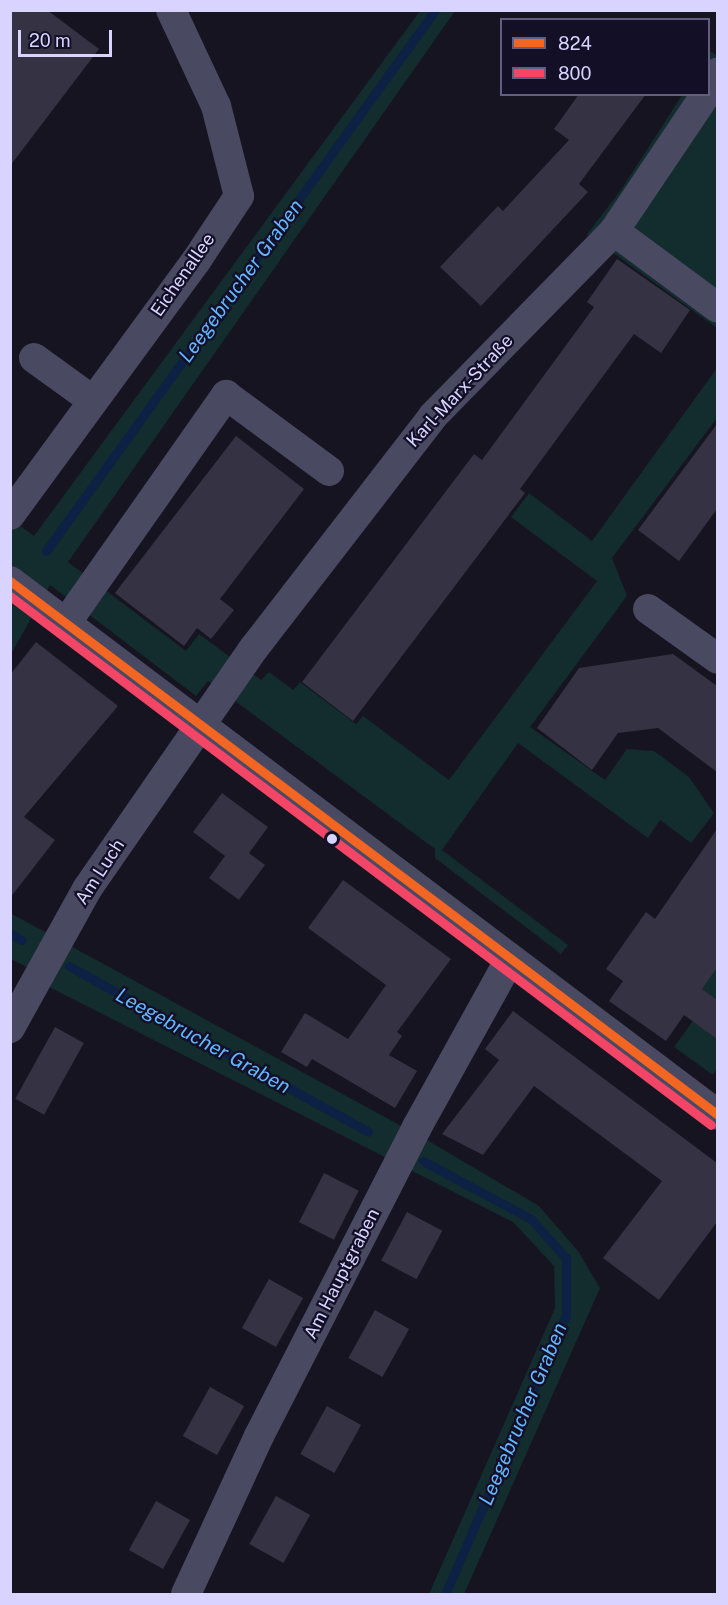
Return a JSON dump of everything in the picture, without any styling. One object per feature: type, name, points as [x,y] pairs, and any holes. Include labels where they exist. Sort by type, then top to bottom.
[{"type":"street","name":"Eichenallee","points":[[10,515],[195,261],[239,196],[216,106],[171,10]]},
{"type":"street","name":"Karl-Marx-Straße","points":[[710,88],[717,72]]},
{"type":"street","name":"Karl-Marx-Straße","points":[[199,724],[433,416],[614,231],[705,96]]},
{"type":"street","points":[[614,231],[717,308]]},
{"type":"street","points":[[33,358],[92,400]]},
{"type":"street","points":[[66,623],[226,395],[329,471]]},
{"type":"street","points":[[10,581],[717,1115]]},
{"type":"street","points":[[648,609],[717,659]]},
{"type":"street","name":"Am Luch","points":[[10,1028],[87,889],[199,724]]},
{"type":"street","name":"Am Hauptgraben","points":[[186,1594],[270,1415],[417,1127],[510,959]]},
{"type":"green space","points":[[420,11],[455,11],[68,562],[186,651],[199,634],[261,680],[269,672],[293,690],[300,682],[356,724],[363,716],[449,780],[597,581],[511,517],[529,493],[592,541],[717,368],[717,418],[612,558],[627,596],[530,727],[605,780],[627,749],[654,751],[689,777],[714,813],[691,843],[660,820],[648,838],[518,743],[442,850],[568,945],[561,954],[435,858],[435,849],[208,681],[196,696],[50,585],[11,654],[11,519],[34,536]]},
{"type":"green space","points":[[710,51],[718,56],[717,328],[587,234],[621,190],[681,96],[710,96]]},
{"type":"green space","points":[[10,913],[427,1140],[539,1206],[578,1251],[600,1288],[464,1594],[429,1594],[555,1308],[554,1266],[513,1222],[43,984],[45,976],[11,959]]},
{"type":"green space","points":[[717,968],[717,1069],[713,1075],[674,1047],[711,996],[702,989]]},
{"type":"building","points":[[10,10],[47,10],[99,49],[10,166]]},
{"type":"building","points":[[578,96],[645,96],[579,184],[588,192],[481,306],[440,267],[498,206],[503,211],[569,140],[554,129]]},
{"type":"building","points":[[617,259],[690,310],[661,353],[634,334],[520,489],[525,493],[353,721],[302,682],[474,454],[482,460],[594,307],[587,302]]},
{"type":"building","points":[[717,424],[717,509],[679,561],[638,530]]},
{"type":"building","points":[[236,436],[304,489],[220,599],[234,610],[211,639],[197,628],[184,646],[115,593]]},
{"type":"building","points":[[36,642],[118,706],[24,817],[55,840],[10,898],[10,675]]},
{"type":"building","points":[[673,654],[717,686],[717,772],[658,728],[618,733],[592,770],[537,728],[579,668]]},
{"type":"building","points":[[222,793],[268,827],[249,853],[265,865],[239,900],[209,878],[225,856],[193,832]]},
{"type":"building","points":[[717,829],[717,968],[702,989],[717,1000],[717,1039],[684,1015],[666,1041],[609,1001],[623,981],[606,969],[646,912],[655,919]]},
{"type":"building","points":[[343,880],[451,959],[397,1032],[402,1036],[389,1055],[417,1071],[395,1108],[312,1059],[307,1067],[281,1052],[305,1013],[348,1039],[386,985],[308,928]]},
{"type":"building","points":[[513,1011],[717,1163],[717,1222],[659,1300],[603,1258],[662,1181],[534,1086],[483,1155],[442,1134],[499,1060],[485,1049]]},
{"type":"building","points":[[55,1027],[84,1043],[44,1115],[15,1099]]},
{"type":"building","points":[[324,1173],[359,1191],[334,1240],[299,1222]]},
{"type":"building","points":[[407,1212],[442,1231],[416,1279],[381,1261]]},
{"type":"building","points":[[269,1279],[303,1298],[276,1347],[242,1328]]},
{"type":"building","points":[[375,1310],[409,1329],[382,1377],[348,1358]]},
{"type":"building","points":[[210,1387],[244,1406],[217,1455],[183,1436]]},
{"type":"building","points":[[327,1406],[361,1425],[334,1473],[300,1454]]},
{"type":"building","points":[[276,1496],[310,1515],[283,1563],[249,1544]]},
{"type":"building","points":[[156,1501],[190,1520],[163,1569],[129,1550]]},
{"type":"waterway","name":"Leegebrucher Graben","points":[[46,551],[435,10]]},
{"type":"waterway","name":"Leegebrucher Graben","points":[[10,934],[22,940]]},
{"type":"waterway","name":"Leegebrucher Graben","points":[[69,966],[368,1132]]},
{"type":"waterway","name":"Leegebrucher Graben","points":[[423,1161],[531,1219],[566,1258],[566,1315],[445,1594]]},
{"type":"transit line","name":"824","points":[[10,581],[718,1115]]},
{"type":"transit line","name":"800","points":[[10,596],[711,1125]]}]
